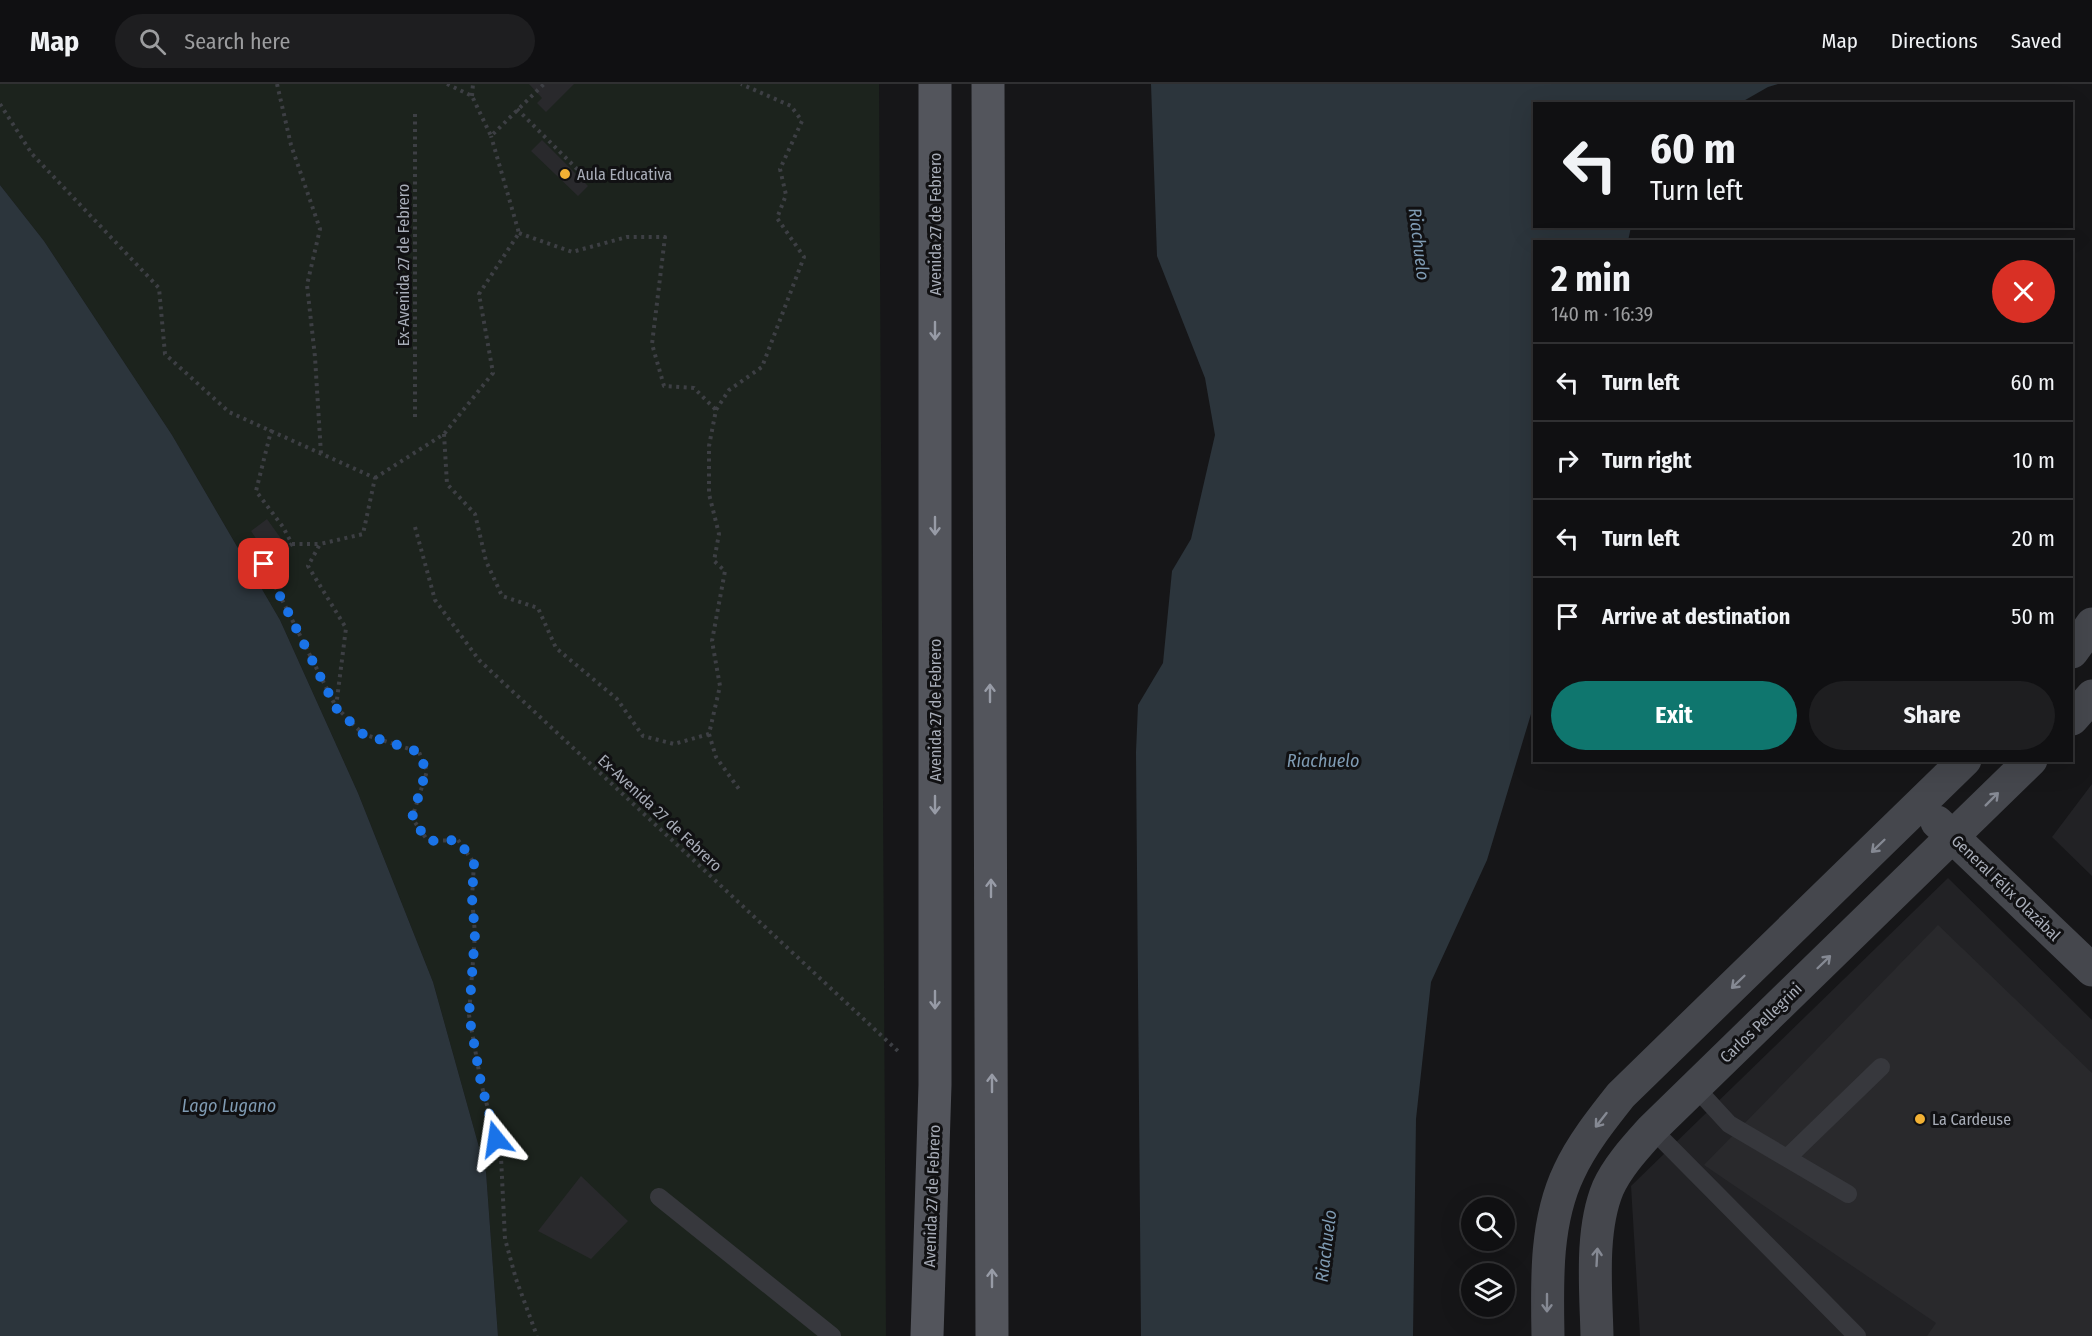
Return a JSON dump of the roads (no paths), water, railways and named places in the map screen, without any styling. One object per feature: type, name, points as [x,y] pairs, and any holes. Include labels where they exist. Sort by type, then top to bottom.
[{"type":"main road","name":"Avenida 27 de Febrero","points":[[927,1336],[935,1085],[935,84]]},
{"type":"main road","points":[[988,84],[992,1336]]},
{"type":"main road","points":[[2073,651],[2092,624]]},
{"type":"main road","points":[[2073,718],[2092,696]]},
{"type":"main road","points":[[1548,1336],[1547,1265],[1554,1218],[1568,1173],[1594,1130],[1621,1095],[1963,762]]},
{"type":"main road","name":"Carlos Pellegrini","points":[[1597,1336],[1596,1262],[1600,1218],[1608,1189],[1624,1161],[1652,1129],[2029,762]]},
{"type":"main road","name":"General Félix Olazábal","points":[[1920,805],[2092,970]]},
{"type":"lane","points":[[1787,1158],[1881,1067]]},
{"type":"lane","points":[[1695,1087],[1729,1124],[1848,1194]]},
{"type":"lane","points":[[1652,1129],[1852,1334]]},
{"type":"lane","points":[[659,1197],[832,1336]]},
{"type":"water","name":"Riachuelo","points":[[1151,84],[1778,84],[1742,102],[1533,102],[1533,228],[1631,228],[1628,240],[1533,240],[1533,707],[1487,860],[1431,982],[1416,1119],[1413,1336],[1141,1336],[1136,752],[1138,705],[1163,663],[1172,571],[1191,539],[1215,435],[1205,378],[1157,256]]},
{"type":"water","name":"Lago Lugano","points":[[0,185],[44,241],[172,435],[280,620],[358,793],[433,982],[486,1172],[498,1336],[0,1336]]},
{"type":"place","name":"Aula Educativa","points":[[565,174]]},
{"type":"place","name":"La Cardeuse","points":[[1920,1119]]}]
